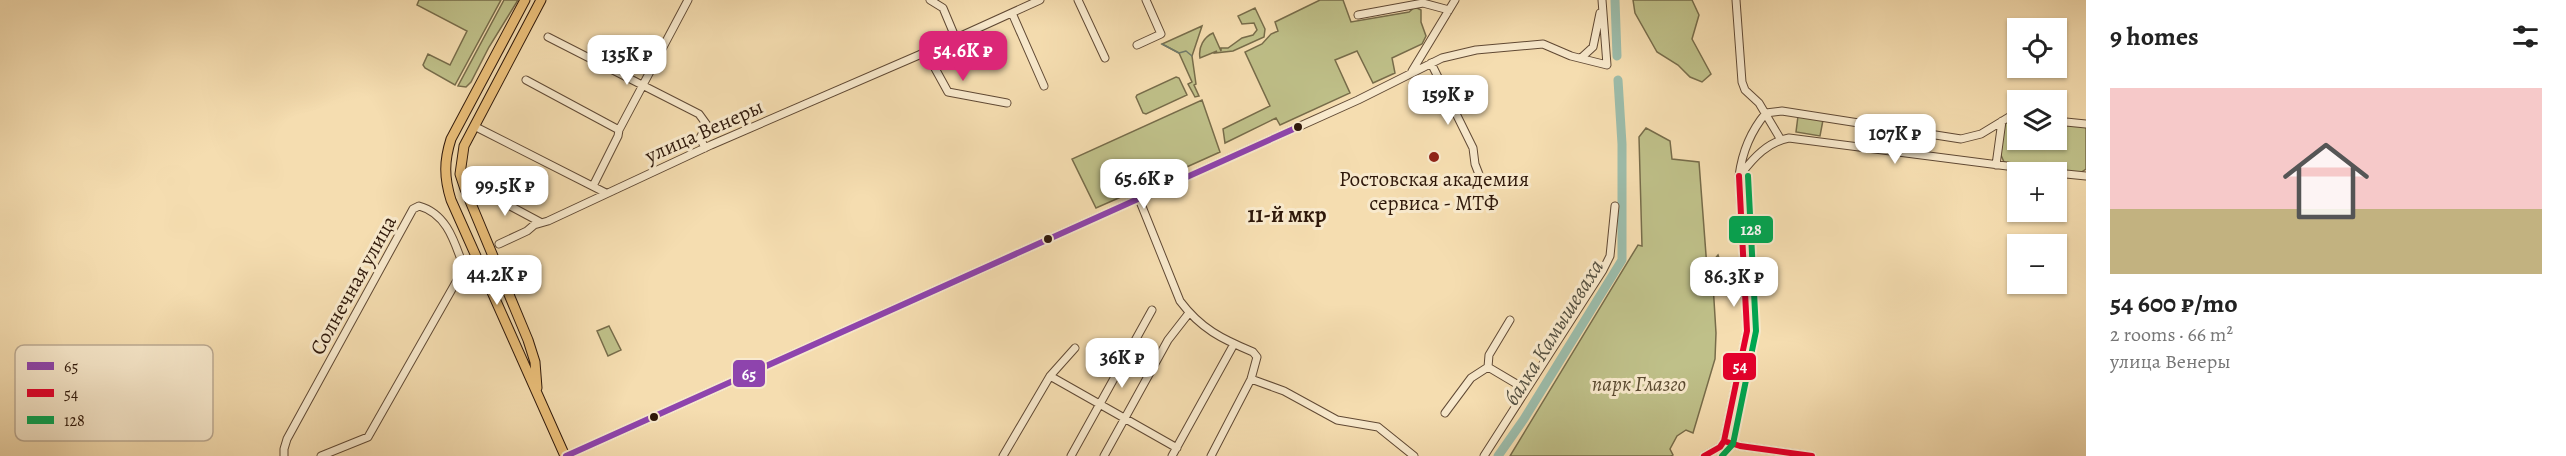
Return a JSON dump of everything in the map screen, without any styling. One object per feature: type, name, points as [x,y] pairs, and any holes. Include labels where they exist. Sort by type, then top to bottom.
[{"type":"main road","points":[[525,0],[451,139],[444,163],[451,200],[566,456]]},
{"type":"main road","points":[[538,397],[535,362],[460,174],[461,154],[474,126],[541,0]]},
{"type":"main road","points":[[506,33],[513,38],[514,49]]},
{"type":"main road","points":[[490,287],[499,293],[508,290]]},
{"type":"street","points":[[593,186],[619,130],[688,0]]},
{"type":"street","points":[[930,0],[943,8],[956,39]]},
{"type":"street","name":"улица Венеры","points":[[499,244],[540,222],[548,221],[705,148],[1040,0]]},
{"type":"street","points":[[1078,0],[1105,58]]},
{"type":"street","points":[[1137,45],[1161,34],[1146,0]]},
{"type":"street","points":[[1412,71],[1455,0]]},
{"type":"street","points":[[1736,0],[1742,82],[1745,90],[1766,113],[1781,140]]},
{"type":"street","points":[[566,456],[1358,100],[1431,63],[1476,50],[1543,44],[1571,56],[1607,65],[1602,1]]},
{"type":"street","points":[[1581,58],[1593,47],[1602,1]]},
{"type":"street","points":[[1358,15],[1422,3],[1449,10]]},
{"type":"street","points":[[1012,13],[1044,86]]},
{"type":"street","points":[[548,37],[699,114],[706,125],[700,138],[705,148]]},
{"type":"street","points":[[926,52],[948,92],[1007,103]]},
{"type":"street","points":[[1431,63],[1473,148],[1475,164],[1482,182]]},
{"type":"street","points":[[526,80],[619,130]]},
{"type":"street","points":[[1766,113],[1782,111],[1961,138],[1981,134],[2007,119]]},
{"type":"street","points":[[1704,456],[1720,447],[1724,441],[1747,331],[1739,176],[1747,144],[1766,113]]},
{"type":"street","points":[[1996,165],[2002,121]]},
{"type":"street","points":[[2067,121],[2086,124]]},
{"type":"street","points":[[474,126],[606,193]]},
{"type":"street","points":[[1739,176],[1753,158],[1781,140],[1789,138],[2007,166]]},
{"type":"street","points":[[2067,174],[2085,175]]},
{"type":"street","points":[[482,191],[540,222]]},
{"type":"street","points":[[1138,199],[1180,301],[1194,320],[1233,344],[1253,352],[1257,357],[1251,379],[1211,456]]},
{"type":"street","name":"Солнечная улица","points":[[284,456],[287,439],[413,209],[419,206],[427,208],[449,227],[464,268]]},
{"type":"street","points":[[1484,456],[1610,256],[1615,206]]},
{"type":"street","points":[[321,456],[368,437],[464,268],[477,259]]},
{"type":"street","points":[[1071,456],[1152,310]]},
{"type":"street","points":[[1104,456],[1168,340],[1189,313]]},
{"type":"street","points":[[1488,367],[1489,355],[1510,320]]},
{"type":"street","points":[[1172,456],[1233,344]]},
{"type":"street","points":[[1003,456],[1050,376],[1076,348]]},
{"type":"street","points":[[1488,367],[1525,389]]},
{"type":"street","points":[[1445,413],[1471,378],[1488,367]]},
{"type":"street","points":[[1050,376],[1177,448]]},
{"type":"street","points":[[1251,379],[1284,391],[1337,420],[1378,427],[1414,456]]},
{"type":"street","points":[[1724,441],[1740,446],[1812,456]]},
{"type":"green space","points":[[419,0],[501,0],[455,85],[423,65],[428,54],[450,65],[467,31],[417,5]]},
{"type":"green space","points":[[504,0],[518,0],[471,82],[466,87],[458,86]]},
{"type":"green space","points":[[1320,0],[1343,0],[1351,22],[1409,12],[1415,7],[1421,10],[1421,22],[1426,36],[1422,44],[1392,58],[1395,73],[1373,83],[1357,51],[1335,60],[1350,93],[1280,125],[1276,118],[1225,143],[1223,129],[1270,106],[1245,52],[1262,44],[1271,34],[1278,31],[1275,22]]},
{"type":"green space","points":[[1633,0],[1692,0],[1699,15],[1692,39],[1711,74],[1702,82],[1690,77],[1678,65],[1657,52],[1635,13]]},
{"type":"green space","points":[[1255,8],[1265,29],[1264,37],[1233,51],[1215,53],[1217,51],[1200,58],[1202,43],[1213,33],[1221,51],[1221,48],[1228,48],[1242,38],[1253,35],[1257,30],[1254,23],[1242,24],[1238,16]]},
{"type":"green space","points":[[1202,26],[1192,56],[1196,84],[1194,85],[1199,96],[1195,97],[1188,84],[1192,82],[1179,53],[1162,44]]},
{"type":"green space","points":[[1176,77],[1179,78],[1187,95],[1146,114],[1143,113],[1137,95]]},
{"type":"green space","points":[[1202,100],[1220,152],[1140,188],[1132,169],[1139,189],[1096,208],[1072,159]]},
{"type":"green space","points":[[1798,116],[1823,120],[1820,136],[1796,132]]},
{"type":"green space","points":[[2007,122],[2007,150],[2067,150],[2067,124],[2086,127],[2086,169],[2080,173],[2067,171],[2067,162],[2004,162],[2000,153]]},
{"type":"green space","name":"парк Глазго","points":[[1646,128],[1670,141],[1672,159],[1699,162],[1707,268],[1718,255],[1720,261],[1713,284],[1715,359],[1693,433],[1686,430],[1677,436],[1670,449],[1673,455],[1671,456],[1510,456],[1638,245],[1642,246],[1639,137]]},
{"type":"green space","points":[[609,326],[621,350],[608,356],[597,331]]},
{"type":"waterway","name":"балка Камышеваха","points":[[1615,0],[1617,56]]},
{"type":"waterway","points":[[1162,44],[1179,53],[1186,51],[1192,56]]},
{"type":"waterway","name":"балка Камышеваха","points":[[1498,456],[1524,419],[1622,260],[1622,144],[1618,80]]},
{"type":"transit line","name":"65","points":[[566,456],[1298,127]]},
{"type":"transit line","name":"54","points":[[1704,456],[1720,447],[1724,441],[1747,331],[1739,176]]},
{"type":"transit line","name":"128","points":[[1722,456],[1733,444],[1756,331],[1748,176]]},
{"type":"transit line","name":"54","points":[[1724,441],[1740,446],[1812,456]]},
{"type":"place","name":"Ростовская академия сервиса - МТФ","points":[[1434,157]]},
{"type":"district","name":"11-й мкр","points":[[1287,214]]}]
